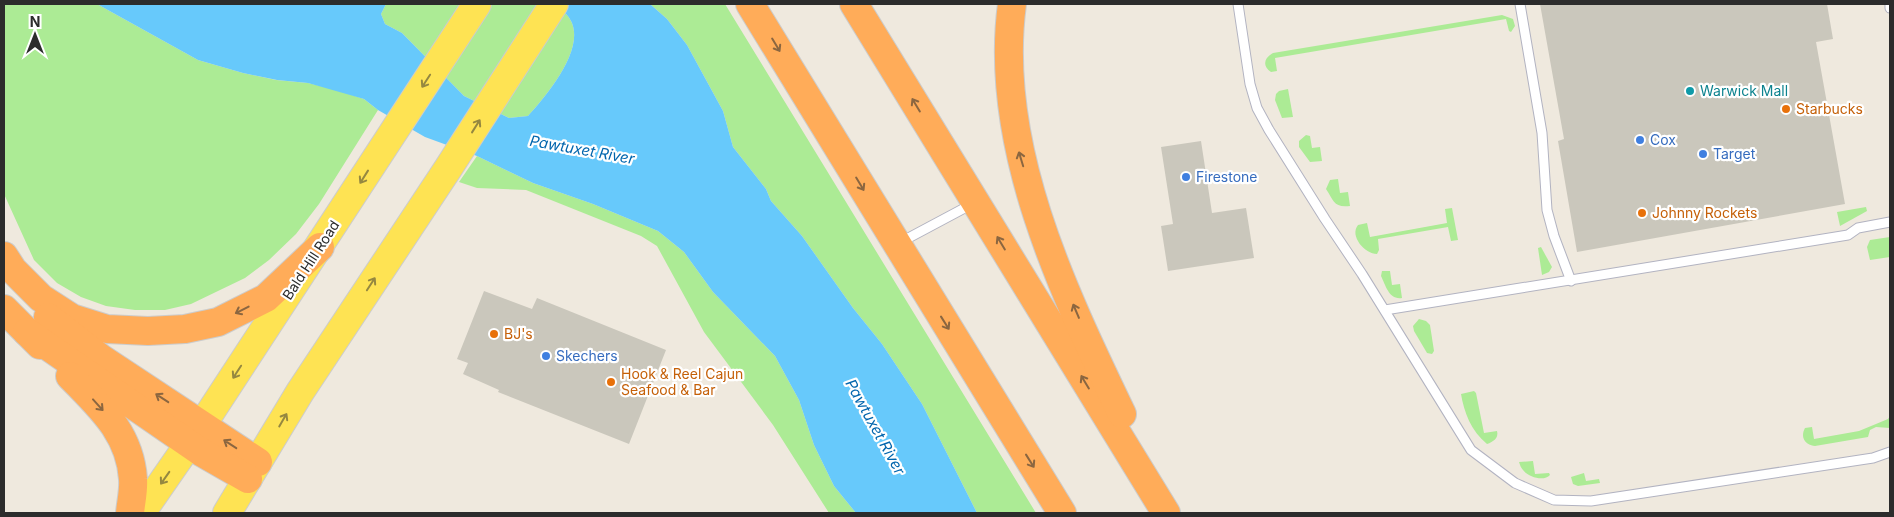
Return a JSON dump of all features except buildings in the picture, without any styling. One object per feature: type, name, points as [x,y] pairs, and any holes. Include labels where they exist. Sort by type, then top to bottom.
[{"type":"highway","points":[[750,4],[1062,513]]},
{"type":"highway","points":[[854,4],[1166,513]]},
{"type":"highway","points":[[1012,4],[1009,52],[1010,99],[1018,148],[1049,250],[1116,400],[1172,513]]},
{"type":"highway","points":[[8,263],[41,298],[72,318],[108,329],[148,331],[185,329],[218,322],[266,298],[320,247]]},
{"type":"highway","points":[[8,263],[36,308],[196,434],[226,468],[253,471]]},
{"type":"highway","points":[[4,309],[94,401],[122,436],[130,454],[133,480],[130,513]]},
{"type":"highway","points":[[27,332],[196,434]]},
{"type":"main road","name":"Bald Hill Road","points":[[141,513],[196,434],[320,247],[477,4]]},
{"type":"main road","points":[[227,513],[300,392],[554,4]]},
{"type":"lane","points":[[1238,4],[1250,84],[1257,108],[1269,130],[1385,310],[1471,450],[1514,484],[1554,500],[1600,500],[1873,458],[1890,452]]},
{"type":"lane","points":[[1520,4],[1542,133],[1547,210],[1554,236],[1571,280]]},
{"type":"lane","points":[[897,244],[975,202]]},
{"type":"lane","points":[[1385,310],[1848,235],[1858,228],[1890,222]]},
{"type":"green space","points":[[4,4],[97,4],[198,60],[243,73],[276,80],[308,83],[337,90],[364,99],[378,110],[319,204],[296,234],[269,260],[245,278],[191,304],[165,310],[135,310],[106,306],[81,297],[57,283],[34,260],[4,194]]},
{"type":"green space","points":[[386,4],[549,4],[566,14],[573,26],[574,39],[571,53],[555,82],[528,116],[509,118],[464,96],[402,33],[385,24],[381,14]]},
{"type":"green space","points":[[650,4],[725,4],[1036,513],[977,513],[922,404],[882,344],[853,308],[802,236],[771,201],[766,189],[733,147],[723,111],[687,45],[667,19]]},
{"type":"green space","points":[[1502,15],[1513,19],[1515,26],[1511,32],[1509,31],[1506,19],[1275,58],[1277,71],[1271,72],[1265,65],[1266,60],[1273,53]]},
{"type":"green space","points":[[1288,89],[1293,117],[1282,118],[1275,100],[1276,94],[1279,91]]},
{"type":"green space","points":[[1306,135],[1310,136],[1312,148],[1320,147],[1322,161],[1310,162],[1299,147],[1299,141]]},
{"type":"green space","points":[[477,156],[533,183],[593,204],[658,231],[684,252],[713,292],[775,356],[799,400],[814,445],[834,486],[856,513],[829,513],[773,425],[704,332],[657,246],[641,236],[526,190],[477,188],[459,182]]},
{"type":"green space","points":[[1338,179],[1340,193],[1348,192],[1350,206],[1337,205],[1326,189],[1330,180]]},
{"type":"green space","points":[[1866,207],[1867,211],[1840,226],[1837,212]]},
{"type":"green space","points":[[1452,208],[1458,240],[1451,241],[1448,227],[1378,239],[1379,250],[1377,254],[1363,248],[1355,234],[1358,225],[1367,223],[1370,237],[1447,223],[1445,209]]},
{"type":"green space","points":[[1890,237],[1890,257],[1870,260],[1867,247],[1870,240]]},
{"type":"green space","points":[[1541,247],[1552,267],[1549,272],[1542,275],[1538,248]]},
{"type":"green space","points":[[1382,271],[1390,271],[1392,285],[1400,284],[1402,298],[1394,297],[1388,292],[1381,276]]},
{"type":"green space","points":[[1419,319],[1426,321],[1430,325],[1434,351],[1432,354],[1427,353],[1414,331],[1413,326]]},
{"type":"green space","points":[[1474,391],[1484,433],[1497,431],[1495,439],[1487,444],[1473,427],[1462,401],[1461,394]]},
{"type":"green space","points":[[1890,416],[1890,428],[1876,427],[1870,430],[1868,437],[1815,446],[1806,442],[1803,437],[1805,428],[1812,427],[1814,439],[1859,431],[1888,419]]},
{"type":"green space","points":[[1533,461],[1535,474],[1549,473],[1550,475],[1540,478],[1532,477],[1525,473],[1519,462]]},
{"type":"green space","points":[[1584,473],[1586,481],[1599,479],[1600,483],[1578,486],[1573,484],[1571,477]]},
{"type":"water","name":"Pawtuxet River","points":[[97,4],[386,4],[381,14],[385,24],[402,33],[464,96],[509,118],[528,116],[555,82],[571,53],[574,39],[573,26],[566,14],[549,4],[650,4],[667,19],[687,45],[723,111],[733,147],[766,189],[771,201],[802,236],[853,308],[882,344],[922,404],[977,513],[856,513],[834,486],[814,445],[799,400],[775,356],[713,292],[684,252],[658,231],[593,204],[533,183],[477,156],[425,137],[378,110],[364,99],[308,83],[277,80],[243,73],[198,60]]},
{"type":"place","name":"Warwick Mall","points":[[1690,91]]},
{"type":"place","name":"Starbucks","points":[[1786,109]]},
{"type":"place","name":"Cox","points":[[1640,140]]},
{"type":"place","name":"Target","points":[[1703,154]]},
{"type":"place","name":"Firestone","points":[[1186,177]]},
{"type":"place","name":"Johnny Rockets","points":[[1642,213]]},
{"type":"place","name":"BJ's","points":[[494,334]]},
{"type":"place","name":"Skechers","points":[[546,356]]},
{"type":"place","name":"Hook & Reel Cajun Seafood & Bar","points":[[611,382]]}]
